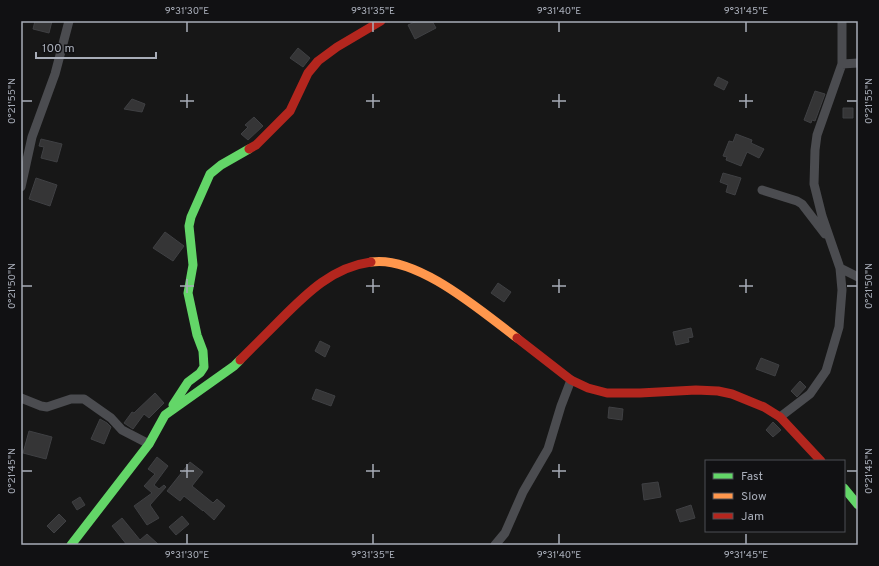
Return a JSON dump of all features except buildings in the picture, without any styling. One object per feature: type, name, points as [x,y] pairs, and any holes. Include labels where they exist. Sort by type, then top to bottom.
[{"type":"street","points":[[21,187],[32,137],[55,74],[69,21]]},
{"type":"street","points":[[71,545],[149,444],[165,415],[188,382],[200,373],[204,367],[203,351],[197,335],[188,293],[193,265],[189,226],[191,217],[210,174],[221,165],[256,145],[290,111],[308,74],[318,61],[337,47],[381,21]]},
{"type":"street","points":[[780,417],[810,394],[826,371],[840,327],[842,290],[840,268],[828,238],[814,184],[817,135],[842,64],[842,21]]},
{"type":"street","points":[[842,64],[858,64]]},
{"type":"street","points":[[762,190],[802,204],[828,238]]},
{"type":"street","points":[[165,415],[234,366],[306,295],[324,280],[340,270],[361,263],[382,260],[405,265],[430,276],[477,308],[571,380],[588,388],[606,393],[696,390],[718,391],[732,394],[764,407],[780,417],[820,460]]},
{"type":"street","points":[[840,268],[858,277]]},
{"type":"street","points":[[495,545],[505,533],[523,492],[548,450],[571,380]]},
{"type":"street","points":[[21,398],[40,406],[47,407],[71,399],[84,399],[111,418],[122,430],[149,444]]},
{"type":"street","points":[[845,489],[858,505]]},
{"type":"traffic: fast","points":[[173,405],[188,382],[200,373],[204,367],[203,351],[197,335],[188,293],[193,265],[189,226],[191,217],[210,174],[221,165],[249,149]]},
{"type":"traffic: fast","points":[[71,545],[149,444],[165,415],[234,366],[240,360]]},
{"type":"traffic: fast","points":[[845,489],[858,505]]},
{"type":"traffic: slow","points":[[371,262],[389,262],[408,267],[428,276],[467,300],[517,338]]},
{"type":"traffic: jam","points":[[249,149],[256,145],[290,111],[308,73],[318,61],[337,47],[381,21]]},
{"type":"traffic: jam","points":[[240,360],[301,299],[322,282],[345,269],[371,262]]},
{"type":"traffic: jam","points":[[517,338],[571,380],[588,388],[607,393],[696,390],[718,391],[732,394],[764,407],[780,417],[820,460]]}]
